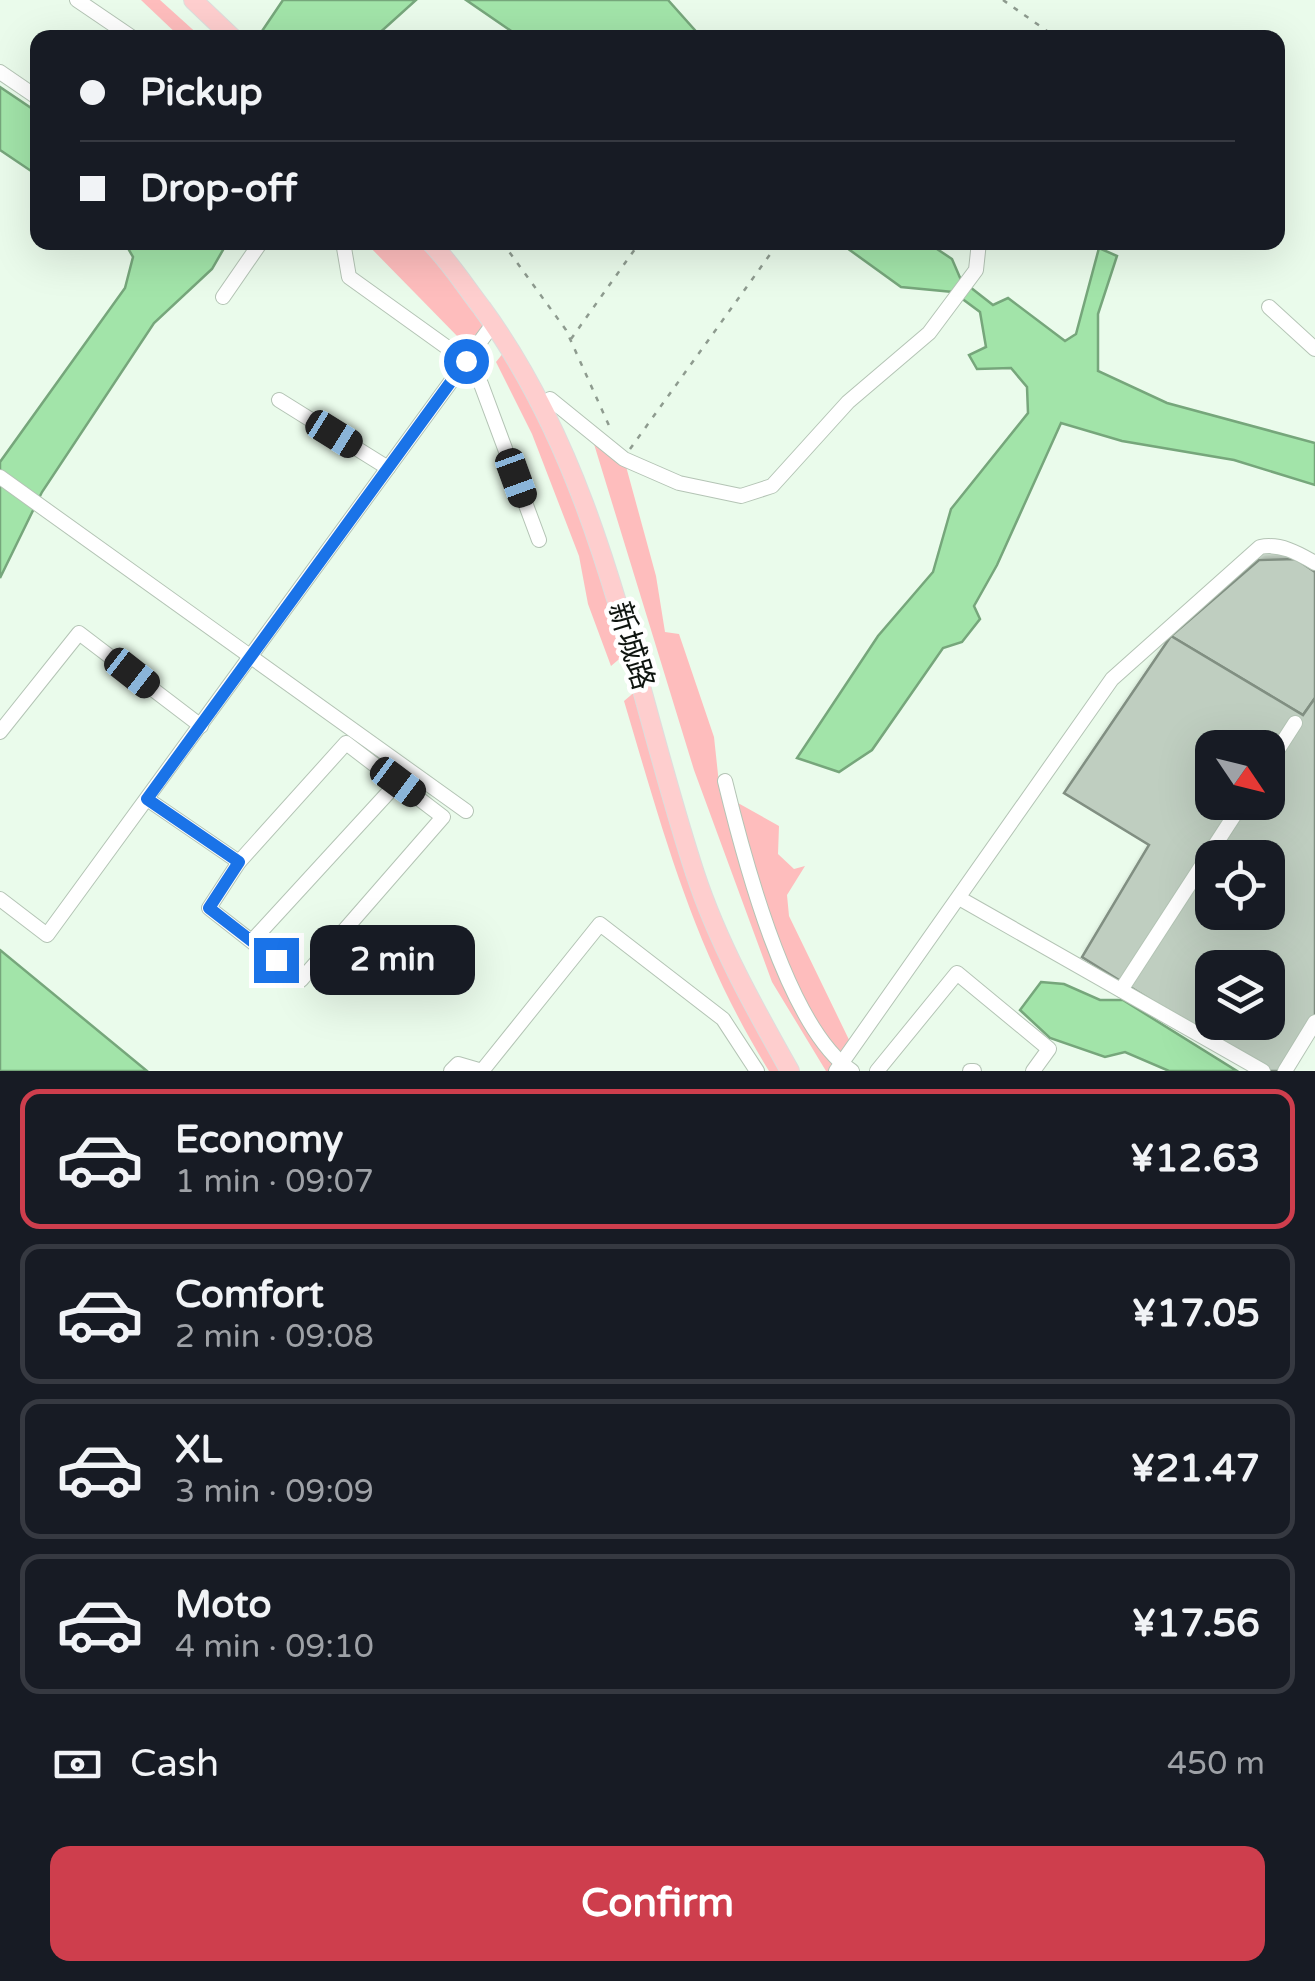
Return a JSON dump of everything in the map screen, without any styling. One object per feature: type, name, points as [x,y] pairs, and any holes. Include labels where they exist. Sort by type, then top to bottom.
[{"type":"main road","points":[[195,6],[212,30]]},
{"type":"main road","points":[[195,6],[224,30]]},
{"type":"main road","name":"新城路","points":[[436,250],[493,324],[559,434],[603,555],[695,872],[721,941],[790,1071]]},
{"type":"main road","name":"新城路","points":[[449,250],[528,357],[567,430],[606,534],[716,903],[730,938],[801,1071]]},
{"type":"street","points":[[77,0],[121,30]]},
{"type":"street","points":[[0,72],[30,93]]},
{"type":"street","points":[[223,297],[255,250]]},
{"type":"street","points":[[344,250],[349,277],[466,361],[481,384],[539,540]]},
{"type":"street","points":[[550,399],[624,459],[679,483],[741,496],[772,486],[848,402],[929,333],[976,270],[978,250]]},
{"type":"street","points":[[1268,307],[1315,349]]},
{"type":"street","points":[[0,899],[48,935],[493,324]]},
{"type":"street","points":[[280,400],[388,468]]},
{"type":"street","points":[[0,477],[466,810]]},
{"type":"street","points":[[726,781],[750,887],[799,1002],[843,1069],[958,898],[1126,664],[1260,548],[1270,545],[1294,551],[1315,563]]},
{"type":"street","points":[[0,732],[78,632],[200,726]]},
{"type":"street","points":[[1285,739],[1295,723]]},
{"type":"street","points":[[346,743],[398,782],[443,817],[300,980],[209,908],[239,862],[346,743]]},
{"type":"street","points":[[252,941],[398,782]]},
{"type":"street","points":[[147,799],[239,862]]},
{"type":"street","points":[[1121,990],[1231,820]]},
{"type":"street","points":[[958,898],[1263,1071]]},
{"type":"street","points":[[451,1071],[458,1064],[482,1071],[600,924],[723,1019],[757,1071]]},
{"type":"street","points":[[877,1071],[958,972],[1049,1048],[1033,1071]]},
{"type":"street","points":[[1284,1071],[1315,1022]]},
{"type":"path","points":[[1004,0],[1046,30]]},
{"type":"path","points":[[508,250],[570,340],[624,459]]},
{"type":"path","points":[[570,340],[634,250]]},
{"type":"path","points":[[624,459],[773,250]]},
{"type":"shaded area","points":[[141,0],[160,0],[193,30],[173,30]]},
{"type":"shaded area","points":[[283,0],[416,0],[383,30],[263,30]]},
{"type":"shaded area","points":[[466,0],[668,0],[695,30],[510,30]]},
{"type":"shaded area","points":[[0,87],[30,107],[30,170],[0,150]]},
{"type":"shaded area","points":[[129,250],[223,250],[212,269],[154,323],[42,492],[0,578],[0,462],[125,288],[133,257]]},
{"type":"shaded area","points":[[373,250],[426,250],[484,322],[479,333],[462,341]]},
{"type":"shaded area","points":[[850,250],[938,250],[952,259],[961,280],[993,305],[1008,298],[1065,341],[1076,334],[1098,250],[1117,256],[1098,314],[1098,371],[1167,403],[1315,443],[1315,485],[1234,460],[1122,441],[1061,423],[997,565],[974,606],[980,619],[962,642],[943,648],[872,750],[839,772],[797,758],[878,636],[933,572],[951,509],[1028,413],[1027,387],[1011,368],[977,369],[969,355],[986,347],[980,312],[953,292],[901,287]]},
{"type":"shaded area","points":[[504,352],[558,446],[595,553],[624,655],[611,666],[588,604],[579,556],[532,434],[496,362]]},
{"type":"shaded area","points":[[590,431],[624,459],[656,576],[665,632],[679,634],[714,737],[720,793],[779,826],[778,854],[794,869],[805,866],[787,895],[789,916],[853,1048],[836,1071],[826,1071],[772,982],[694,770]]},
{"type":"shaded area","points":[[637,690],[677,828],[783,1071],[769,1071],[743,1026],[683,891],[624,701]]},
{"type":"shaded area","points":[[0,950],[147,1071],[0,1071]]},
{"type":"shaded area","points":[[1041,982],[1064,984],[1100,1000],[1123,1000],[1237,1071],[1169,1071],[1125,1052],[1105,1057],[1050,1038],[1020,1010]]},
{"type":"building","points":[[1296,559],[1315,572],[1315,698],[1303,715],[1171,636],[1259,560]]},
{"type":"building","points":[[1171,636],[1303,715],[1315,698],[1315,1022],[1285,1071],[1265,1071],[1215,1040],[1285,1040],[1285,950],[1195,950],[1195,1027],[1082,957],[1149,845],[1064,793]]},
{"type":"route","points":[[276,960],[209,908],[239,862],[147,799],[466,361]]}]
